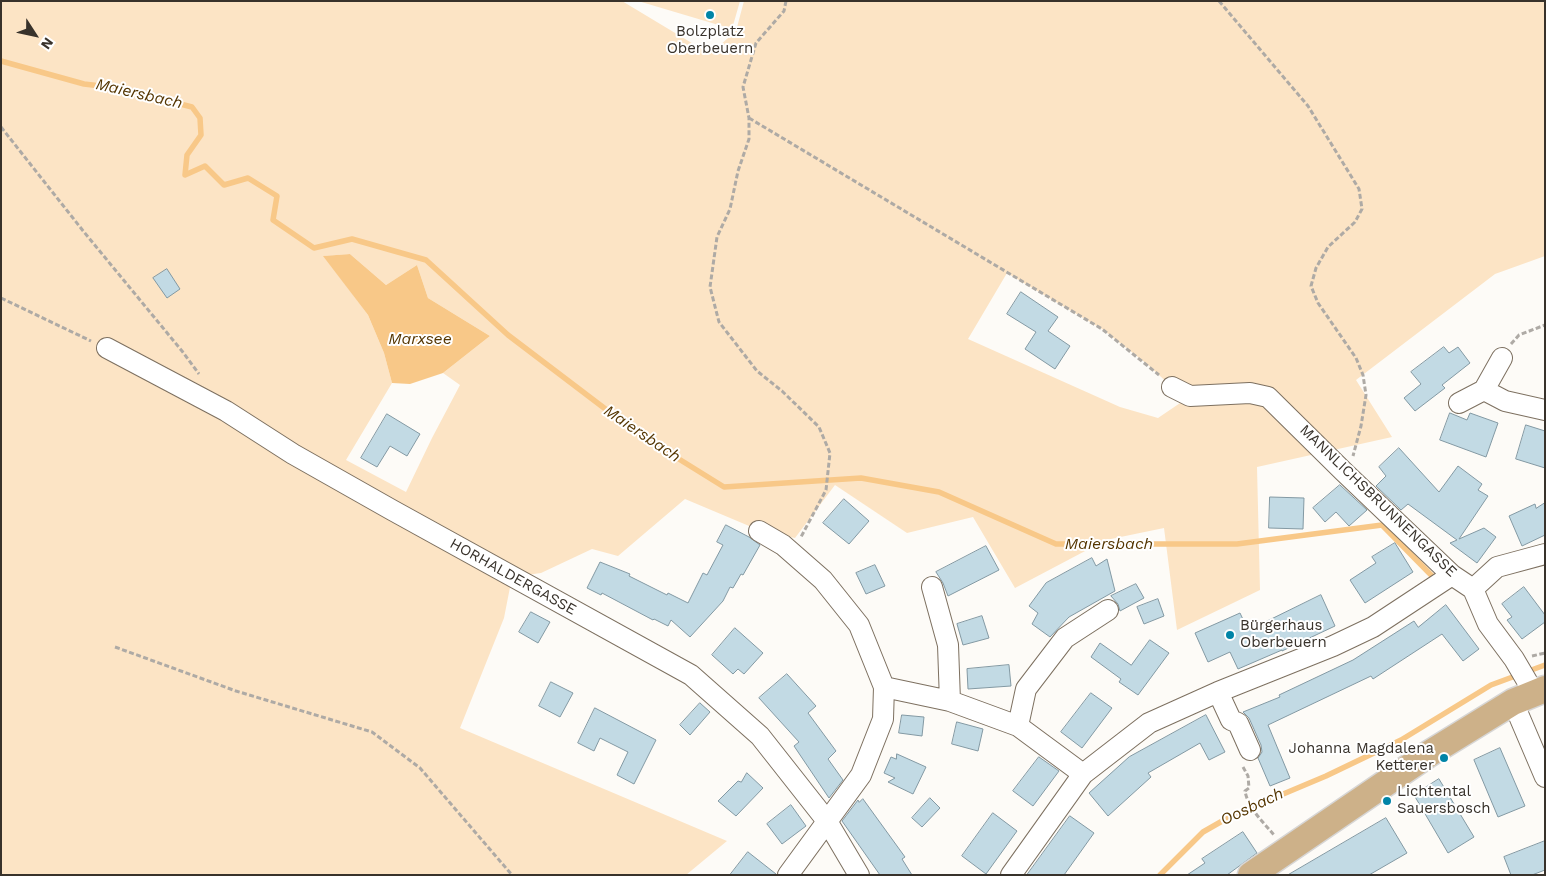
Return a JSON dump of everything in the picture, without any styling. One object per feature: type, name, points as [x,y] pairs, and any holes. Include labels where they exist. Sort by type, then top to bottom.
[{"type":"main road","points":[[1251,875],[1428,755],[1527,685]]},
{"type":"street","name":"HORHALDERGASSE","points":[[107,348],[226,411],[293,454],[691,675],[760,736],[827,821],[859,875]]},
{"type":"street","points":[[1459,403],[1484,390],[1502,358]]},
{"type":"street","name":"MANNLICHSBRUNNENGASSE","points":[[1172,387],[1190,396],[1250,393],[1268,397],[1452,575],[1473,589]]},
{"type":"street","points":[[1484,390],[1505,401],[1545,410]]},
{"type":"street","points":[[759,530],[783,545],[823,580],[859,625],[884,687],[883,720],[861,775],[788,875]]},
{"type":"street","points":[[1545,554],[1497,567],[1473,589],[1488,624],[1527,685],[1545,777]]},
{"type":"street","points":[[1011,875],[1083,774],[1149,723],[1218,692],[1333,646],[1373,627],[1452,575]]},
{"type":"street","points":[[932,588],[948,644],[950,701]]},
{"type":"street","points":[[1018,726],[1026,689],[1065,638],[1108,610]]},
{"type":"street","points":[[884,687],[950,701],[1018,726],[1083,774]]},
{"type":"street","points":[[1218,692],[1231,720],[1238,723],[1250,750]]},
{"type":"path","points":[[786,1],[784,11],[756,43],[743,87],[749,118],[749,139],[738,171],[730,209],[717,237],[710,287],[719,322],[757,371],[819,427],[830,453],[826,490],[799,540]]},
{"type":"path","points":[[1219,1],[1308,106],[1359,189],[1362,209],[1355,222],[1328,247],[1316,268],[1311,286],[1318,303],[1356,358],[1364,375],[1366,395],[1360,426],[1353,456],[1344,472]]},
{"type":"path","points":[[749,118],[1102,329],[1147,364],[1172,387]]},
{"type":"path","points":[[1,127],[182,351],[204,381]]},
{"type":"path","points":[[1,298],[107,348]]},
{"type":"path","points":[[1502,358],[1509,346],[1519,335],[1545,325]]},
{"type":"path","points":[[114,647],[236,691],[372,732],[420,768],[512,875]]},
{"type":"path","points":[[1246,795],[1258,817]]},
{"type":"shaded area","points":[[1,1],[622,1],[710,54],[736,31],[744,1],[1545,1],[1545,256],[1495,274],[1356,380],[1392,437],[1257,467],[1260,590],[1177,630],[1164,528],[1106,540],[1015,588],[973,517],[907,533],[835,485],[795,538],[761,531],[685,499],[618,556],[592,549],[541,573],[512,577],[504,618],[460,728],[727,841],[686,875],[1,875]],"holes":[[[350,254],[386,285],[417,265],[428,298],[490,336],[443,373],[460,385],[406,492],[346,460],[392,383],[384,353],[368,315],[324,256]],[[1007,273],[1102,329],[1147,364],[1172,387],[1189,397],[1158,418],[1120,407],[968,339]]]},
{"type":"shaded area","name":"Bolzplatz Oberbeuern","points":[[638,1],[740,1],[732,29]]},
{"type":"water","name":"Marxsee","points":[[350,254],[386,285],[417,265],[428,298],[490,336],[443,373],[410,384],[392,383],[384,353],[368,315],[323,256]]},
{"type":"building","points":[[167,269],[180,289],[167,298],[153,278]]},
{"type":"building","points":[[1021,292],[1058,317],[1048,331],[1070,346],[1055,369],[1025,349],[1036,332],[1007,314]]},
{"type":"building","points":[[1444,347],[1449,353],[1458,347],[1470,363],[1442,385],[1445,388],[1415,411],[1404,398],[1421,384],[1411,372]]},
{"type":"building","points":[[1450,413],[1467,420],[1470,413],[1498,423],[1486,457],[1440,440]]},
{"type":"building","points":[[387,414],[420,434],[407,456],[390,446],[377,467],[361,458]]},
{"type":"building","points":[[1526,425],[1545,431],[1545,468],[1516,459]]},
{"type":"building","points":[[1399,448],[1439,492],[1458,466],[1482,484],[1478,490],[1488,496],[1459,539],[1484,528],[1496,537],[1477,563],[1450,543],[1457,540],[1408,504],[1401,510],[1376,486],[1386,476],[1379,467]]},
{"type":"building","points":[[1340,485],[1367,510],[1349,526],[1336,512],[1325,522],[1313,508]]},
{"type":"building","points":[[1270,497],[1304,498],[1303,529],[1269,528]]},
{"type":"building","points":[[844,499],[869,521],[849,544],[823,523]]},
{"type":"building","points":[[1545,503],[1545,535],[1522,546],[1509,516],[1535,504],[1536,508]]},
{"type":"building","points":[[726,525],[760,545],[743,575],[741,574],[733,588],[730,587],[723,601],[690,637],[671,620],[668,626],[602,593],[601,595],[587,588],[600,562],[630,574],[629,576],[667,595],[668,593],[688,603],[703,573],[707,575],[723,545],[717,542]]},
{"type":"building","points":[[1395,543],[1413,572],[1365,603],[1350,580],[1376,563],[1372,557]]},
{"type":"building","points":[[986,546],[999,570],[948,596],[936,572]]},
{"type":"building","points":[[1092,558],[1096,566],[1107,559],[1115,591],[1069,617],[1050,637],[1032,624],[1038,613],[1029,606],[1046,583]]},
{"type":"building","points":[[875,565],[885,586],[866,594],[856,573]]},
{"type":"building","points":[[1136,584],[1144,598],[1120,611],[1118,604],[1111,596]]},
{"type":"building","points":[[1524,587],[1545,615],[1545,622],[1522,639],[1507,620],[1512,617],[1502,604]]},
{"type":"building","points":[[1321,595],[1335,626],[1238,669],[1230,652],[1208,662],[1195,633],[1240,613],[1248,630]]},
{"type":"building","points":[[1158,599],[1164,616],[1144,624],[1137,607]]},
{"type":"building","points":[[1446,605],[1479,649],[1463,661],[1442,634],[1373,679],[1371,676],[1268,725],[1290,778],[1270,786],[1258,758],[1262,752],[1261,745],[1249,718],[1243,712],[1280,697],[1279,695],[1353,660],[1414,621],[1418,627]]},
{"type":"building","points":[[531,612],[550,622],[538,643],[519,632]]},
{"type":"building","points":[[982,616],[989,638],[963,645],[957,624]]},
{"type":"building","points":[[735,628],[763,653],[744,674],[738,669],[733,674],[712,655]]},
{"type":"building","points":[[1150,640],[1169,653],[1138,695],[1119,682],[1121,679],[1091,657],[1100,643],[1131,665]]},
{"type":"building","points":[[1009,665],[1011,686],[968,689],[967,669]]},
{"type":"building","points":[[787,674],[816,706],[808,713],[836,751],[828,759],[843,780],[829,798],[794,746],[799,742],[759,698]]},
{"type":"building","points":[[551,682],[573,693],[560,717],[539,706]]},
{"type":"building","points":[[1091,693],[1112,708],[1082,748],[1061,732]]},
{"type":"building","points":[[700,703],[710,712],[690,735],[680,725]]},
{"type":"building","points":[[595,708],[656,740],[634,784],[617,775],[628,752],[600,738],[594,751],[578,743]]},
{"type":"building","points":[[902,715],[924,717],[922,736],[899,733]]},
{"type":"building","points":[[1206,715],[1225,752],[1209,760],[1200,743],[1148,773],[1151,777],[1108,816],[1089,793],[1129,757]]},
{"type":"building","points":[[957,722],[983,729],[978,751],[952,744]]},
{"type":"building","points":[[1500,748],[1525,806],[1498,817],[1474,760]]},
{"type":"building","points":[[897,754],[926,767],[913,794],[888,782],[895,778],[884,773],[891,757],[896,759]]},
{"type":"building","points":[[1039,757],[1059,771],[1033,806],[1013,791]]},
{"type":"building","points":[[747,773],[763,788],[736,816],[718,801],[738,781],[741,782]]},
{"type":"building","points":[[1439,779],[1474,837],[1448,853],[1414,795]]},
{"type":"building","points":[[930,798],[940,808],[922,827],[912,818]]},
{"type":"building","points":[[863,799],[905,857],[902,859],[912,875],[880,875],[842,821],[858,800],[859,802]]},
{"type":"building","points":[[791,805],[806,826],[782,844],[767,824]]},
{"type":"building","points":[[993,813],[1017,831],[986,874],[962,856]]},
{"type":"building","points":[[1070,816],[1094,833],[1064,875],[1027,875]]},
{"type":"building","points":[[1386,818],[1407,853],[1369,875],[1288,875]]},
{"type":"building","points":[[1243,832],[1257,853],[1227,875],[1187,875],[1205,863],[1202,859]]},
{"type":"building","points":[[1545,841],[1545,870],[1532,875],[1511,875],[1504,857]]},
{"type":"building","points":[[748,852],[776,874],[776,875],[730,875]]},
{"type":"waterway","name":"Maiersbach","points":[[1,61],[84,84],[118,88],[192,107],[200,118],[201,135],[187,155],[185,175],[205,166],[224,185],[248,178],[277,196],[273,220],[314,248],[352,239],[426,260],[508,335],[637,433],[724,487],[861,478],[939,492],[1056,544],[1237,544],[1382,525],[1436,580]]},
{"type":"waterway","name":"Oosbach","points":[[1160,875],[1203,832],[1231,816],[1326,776],[1401,740],[1491,685],[1545,665]]},
{"type":"place","name":"Bolzplatz Oberbeuern","points":[[710,15]]},
{"type":"place","name":"Bürgerhaus Oberbeuern","points":[[1230,635]]},
{"type":"place","name":"Johanna Magdalena Ketterer","points":[[1444,758]]},
{"type":"place","name":"Lichtental Sauersbosch","points":[[1387,801]]}]
